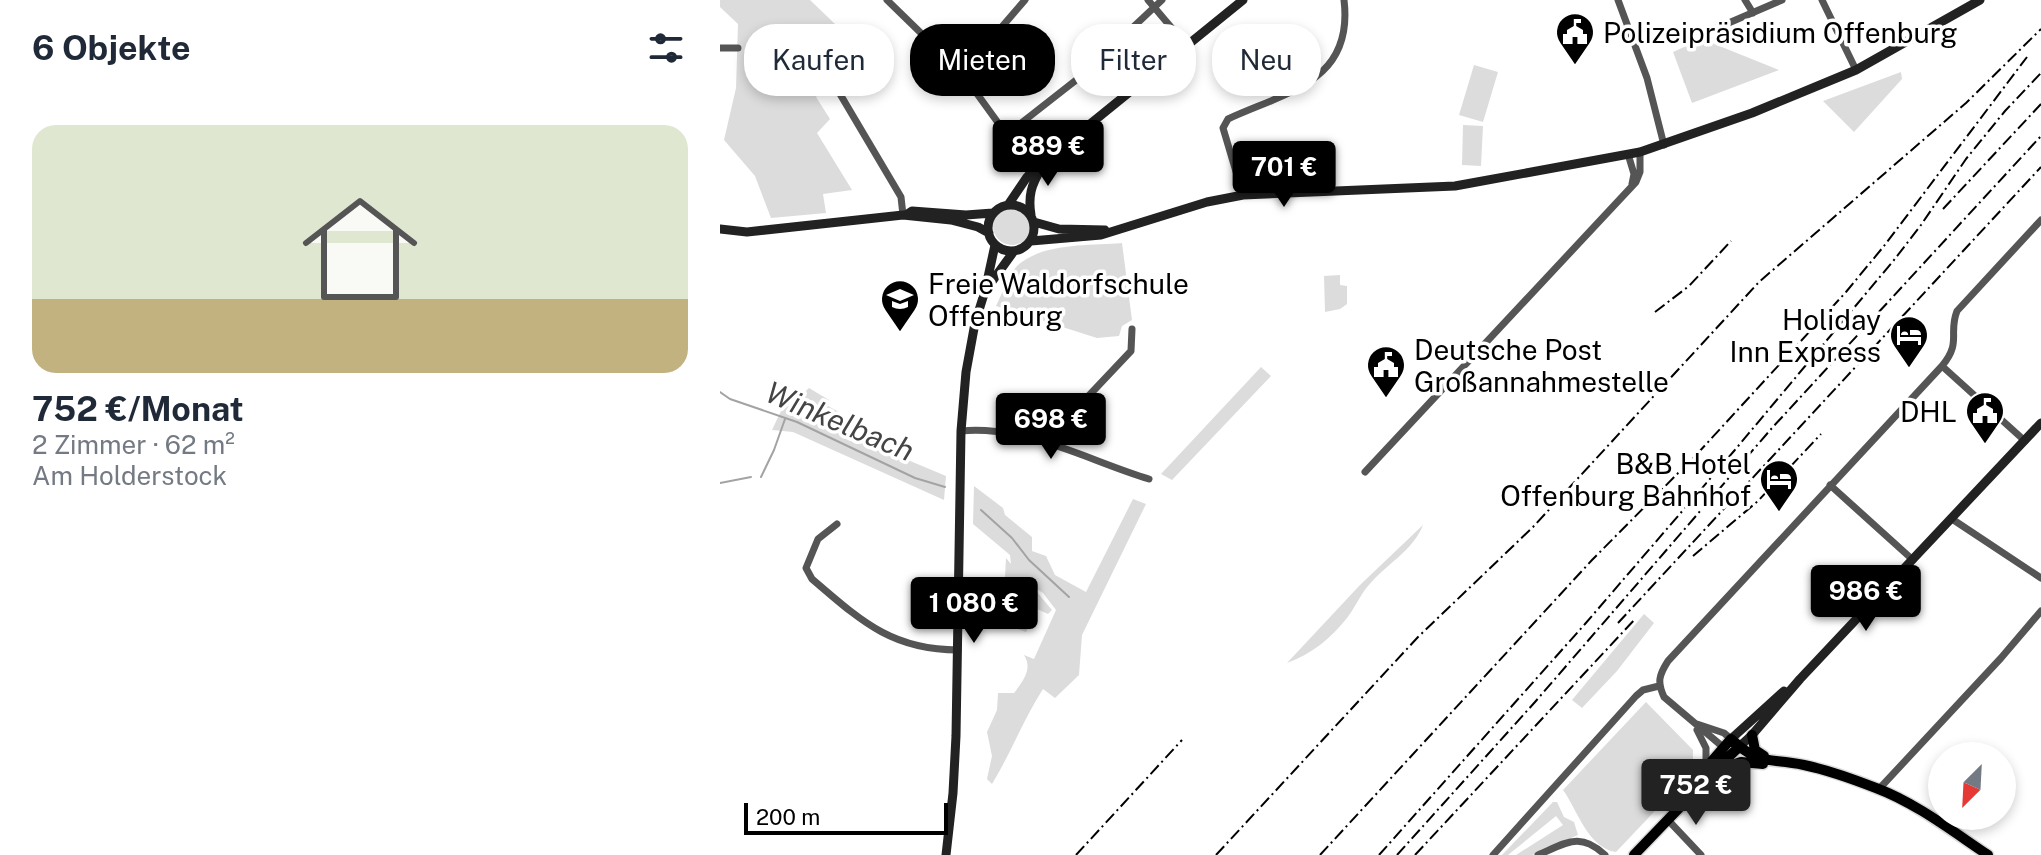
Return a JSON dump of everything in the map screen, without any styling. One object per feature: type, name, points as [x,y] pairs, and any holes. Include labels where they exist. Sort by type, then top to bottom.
[{"type":"main road","points":[[1752,735],[1755,750],[1773,762]]},
{"type":"main road","points":[[1731,746],[1773,762],[1802,764],[1879,789],[1926,814],[1988,855]]},
{"type":"main road","points":[[1731,746],[1741,762]]},
{"type":"main road","points":[[1634,855],[1680,807],[1731,746]]},
{"type":"main road","points":[[1708,771],[1741,762],[1759,765],[1773,762]]},
{"type":"street","points":[[1004,24],[1025,0]]},
{"type":"street","points":[[1148,0],[1169,24]]},
{"type":"street","points":[[1006,135],[1080,77],[1162,0]]},
{"type":"street","points":[[1196,39],[1243,0]]},
{"type":"street","points":[[1243,195],[1223,128],[1228,119],[1317,79],[1338,51],[1342,40],[1344,0]]},
{"type":"street","points":[[1618,0],[1647,78],[1664,145]]},
{"type":"street","points":[[1745,0],[1753,13]]},
{"type":"street","points":[[1710,31],[1782,0]]},
{"type":"street","points":[[1822,0],[1856,70]]},
{"type":"street","points":[[1031,241],[1101,235],[1207,202],[1243,195],[1455,186],[1640,152],[1757,111],[1856,70],[1980,0]]},
{"type":"street","points":[[889,1],[912,24]]},
{"type":"street","points":[[720,48],[738,48]]},
{"type":"street","points":[[841,96],[901,197],[905,215]]},
{"type":"street","points":[[978,96],[1030,174]]},
{"type":"street","points":[[905,215],[912,211],[966,215],[993,213],[1008,205],[1030,174],[1125,96]]},
{"type":"street","points":[[1365,472],[1631,186],[1640,172],[1640,152]]},
{"type":"street","points":[[1628,154],[1634,174],[1631,186]]},
{"type":"street","points":[[993,213],[988,225],[995,245],[1014,251],[1031,241],[1035,232],[1028,199],[1033,181],[1047,159]]},
{"type":"street","points":[[1008,205],[1021,207],[1033,218],[1059,229],[1113,230]]},
{"type":"street","points":[[720,229],[747,232],[905,215],[951,220],[989,233]]},
{"type":"street","points":[[1731,746],[1691,721],[1664,697],[1659,686],[1661,672],[1942,366],[1955,344],[1957,311],[2041,220]]},
{"type":"street","points":[[946,855],[953,793],[961,431],[966,372],[995,245]]},
{"type":"street","points":[[985,291],[1014,251]]},
{"type":"street","points":[[1045,442],[1131,351],[1132,329]]},
{"type":"street","points":[[1942,366],[2025,441]]},
{"type":"street","points":[[1731,746],[1752,735],[1800,679],[2041,423]]},
{"type":"street","points":[[961,431],[1002,433],[1045,442],[1149,479]]},
{"type":"street","points":[[1830,485],[1913,560]]},
{"type":"street","points":[[1952,519],[2041,578]]},
{"type":"street","points":[[837,524],[818,539],[806,568],[812,579],[878,632],[914,646],[958,650]]},
{"type":"street","points":[[1879,789],[2041,611]]},
{"type":"street","points":[[1731,746],[1762,709],[1800,679]]},
{"type":"street","points":[[1493,855],[1636,696],[1643,690],[1659,686]]},
{"type":"street","points":[[1691,721],[1705,744],[1708,771]]},
{"type":"street","points":[[1668,820],[1701,855]]},
{"type":"street","points":[[1538,855],[1579,840],[1595,845],[1605,855]]},
{"type":"shaded area","points":[[720,0],[810,0],[835,24],[744,24],[744,96],[817,96],[830,119],[817,133],[852,190],[823,194],[826,213],[771,218],[755,176],[724,140],[736,88],[738,24],[720,7]]},
{"type":"shaded area","points":[[1702,39],[1779,70],[1692,103],[1673,52]]},
{"type":"shaded area","points":[[1474,65],[1498,72],[1483,122],[1459,115]]},
{"type":"shaded area","points":[[1901,72],[1902,79],[1854,132],[1823,101]]},
{"type":"shaded area","points":[[1463,125],[1483,126],[1481,166],[1462,165]]},
{"type":"shaded area","points":[[1012,207],[1026,212],[1031,226],[1026,240],[1012,245],[998,240],[993,226],[998,212]]},
{"type":"shaded area","points":[[1122,243],[1132,320],[1122,326],[1119,336],[1097,338],[996,306],[1014,270],[1028,258],[1053,249]]},
{"type":"shaded area","points":[[1340,275],[1340,285],[1347,286],[1347,304],[1325,312],[1324,276]]},
{"type":"shaded area","points":[[1261,367],[1271,376],[1172,480],[1161,474]]},
{"type":"shaded area","points":[[809,388],[829,400],[828,406],[839,412],[836,418],[856,431],[855,434],[810,406],[793,403]]},
{"type":"shaded area","points":[[788,406],[808,410],[853,437],[946,476],[944,500],[793,432],[772,430],[781,411]]},
{"type":"shaded area","points":[[974,486],[1003,508],[1005,515],[1032,537],[1032,551],[1046,556],[1055,575],[1086,592],[1133,499],[1146,504],[1082,635],[1079,675],[1055,698],[1043,689],[992,784],[987,779],[992,756],[987,732],[997,710],[998,693],[1014,693],[1021,684],[1028,665],[1024,655],[1034,659],[1056,610],[1043,593],[1031,585],[1052,610],[1048,614],[1037,609],[1026,632],[1015,628],[1015,616],[1003,616],[1006,558],[1011,564],[1010,555],[973,524]]},
{"type":"shaded area","points":[[1423,525],[1413,543],[1375,578],[1334,632],[1313,650],[1287,663],[1360,585]]},
{"type":"shaded area","points":[[1644,614],[1654,623],[1617,671],[1582,708],[1572,700]]},
{"type":"shaded area","points":[[1646,702],[1693,750],[1693,766],[1616,852],[1598,844],[1591,836],[1563,790]]},
{"type":"shaded area","points":[[1553,802],[1557,802],[1564,817],[1574,822],[1578,835],[1532,855],[1516,855],[1563,825],[1556,816],[1508,855],[1502,855]]},
{"type":"waterway","name":"Winkelbach","points":[[720,392],[730,399],[797,422],[915,478],[945,487]]},
{"type":"waterway","points":[[761,477],[785,419]]},
{"type":"waterway","points":[[720,483],[751,477]]},
{"type":"waterway","name":"Winkelbach","points":[[981,510],[1069,597]]},
{"type":"railway","points":[[1216,855],[1418,637],[1533,527],[1759,282],[1966,103],[2041,29]]},
{"type":"railway","points":[[1320,855],[1592,560],[1698,453],[1846,292],[2027,57]]},
{"type":"railway","points":[[1379,855],[1734,451],[1894,260],[1966,159],[2041,73]]},
{"type":"railway","points":[[1943,209],[2041,104]]},
{"type":"railway","points":[[1397,855],[1535,702],[1772,428],[2041,136]]},
{"type":"railway","points":[[1618,623],[2041,167]]},
{"type":"railway","points":[[1655,312],[1689,286],[1731,241]]},
{"type":"railway","points":[[1693,556],[1758,501],[1821,434]]},
{"type":"railway","points":[[1415,855],[1636,618]]},
{"type":"railway","points":[[1076,855],[1182,740]]},
{"type":"place","name":"Polizeipräsidium Offenburg","points":[[1575,66]]},
{"type":"place","name":"Freie Waldorfschule Offenburg","points":[[900,333]]},
{"type":"place","name":"Holiday Inn Express","points":[[1909,369]]},
{"type":"place","name":"Deutsche Post Großannahmestelle","points":[[1386,399]]},
{"type":"place","name":"DHL","points":[[1985,445]]},
{"type":"place","name":"B&B Hotel Offenburg Bahnhof","points":[[1779,513]]}]
